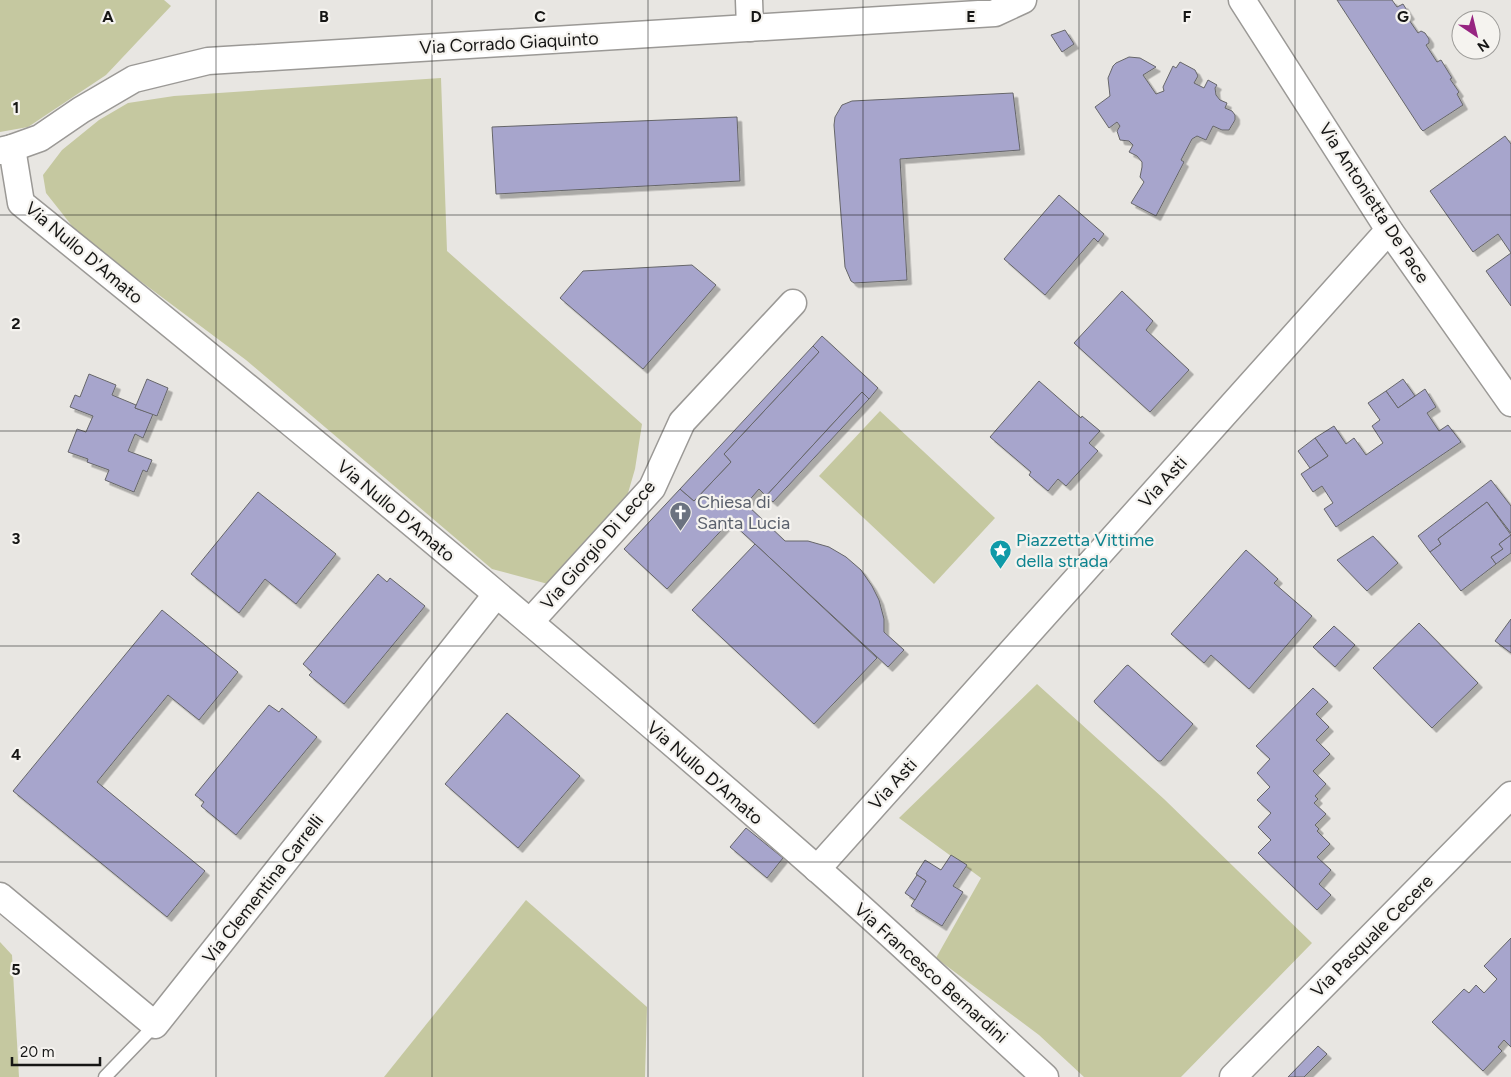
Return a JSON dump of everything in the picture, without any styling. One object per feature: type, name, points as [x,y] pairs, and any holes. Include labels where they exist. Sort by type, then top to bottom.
[{"type":"street","points":[[749,0],[750,28]]},
{"type":"street","name":"Via Corrado Giaquinto","points":[[6,149],[40,138],[81,110],[134,79],[208,61],[995,13],[1024,0]]},
{"type":"street","name":"Via Antonietta De Pace","points":[[1242,0],[1389,230],[1511,402]]},
{"type":"street","name":"Via Nullo D'Amato","points":[[6,149],[21,203],[226,368],[530,622],[817,869]]},
{"type":"street","name":"Via Asti","points":[[817,869],[1389,230]]},
{"type":"street","name":"Via Giorgio Di Lecce","points":[[530,622],[652,488],[682,422],[792,303]]},
{"type":"street","name":"Via Clementina Carrelli","points":[[155,1025],[496,595]]},
{"type":"street","name":"Via Pasquale Cecere","points":[[1233,1077],[1511,796]]},
{"type":"street","name":"Via Francesco Bernardini","points":[[817,869],[1045,1077]]},
{"type":"street","points":[[2,899],[155,1025]]},
{"type":"lane","points":[[106,1077],[155,1025]]},
{"type":"green space","points":[[0,0],[164,0],[171,6],[106,75],[28,127],[0,132]]},
{"type":"green space","points":[[441,78],[447,251],[642,424],[635,469],[626,500],[548,584],[492,569],[246,360],[80,236],[46,193],[43,175],[62,150],[99,120],[128,103],[174,96]]},
{"type":"green space","points":[[880,411],[995,518],[934,584],[819,476]]},
{"type":"green space","points":[[1037,684],[1164,799],[1312,943],[1181,1077],[1084,1077],[1039,1035],[936,958],[981,878],[899,818]]},
{"type":"green space","points":[[526,900],[647,1007],[645,1077],[384,1077]]},
{"type":"green space","points":[[0,942],[12,955],[19,1077],[0,1077]]},
{"type":"building","points":[[1337,0],[1392,0],[1397,7],[1403,4],[1410,15],[1407,17],[1418,33],[1421,31],[1425,33],[1429,39],[1429,43],[1426,45],[1437,62],[1441,60],[1459,92],[1457,94],[1463,105],[1423,131]]},
{"type":"building","points":[[1065,30],[1074,44],[1062,52],[1051,35]]},
{"type":"building","points":[[1129,57],[1140,58],[1156,67],[1143,75],[1156,94],[1164,91],[1163,87],[1173,66],[1176,68],[1180,62],[1195,70],[1198,76],[1194,83],[1204,88],[1208,80],[1217,85],[1215,88],[1216,95],[1220,100],[1227,103],[1225,108],[1232,111],[1235,115],[1235,120],[1229,130],[1222,130],[1213,126],[1206,140],[1197,136],[1192,139],[1181,160],[1184,162],[1156,216],[1131,203],[1144,182],[1140,177],[1142,162],[1137,156],[1129,152],[1133,145],[1129,141],[1120,140],[1117,131],[1120,126],[1117,122],[1109,128],[1095,107],[1110,96],[1108,78],[1113,66]]},
{"type":"building","points":[[1013,93],[1020,150],[900,159],[907,280],[854,283],[851,281],[845,267],[834,125],[835,117],[842,105],[852,101]]},
{"type":"building","points":[[737,117],[740,181],[496,194],[492,127]]},
{"type":"building","points":[[1505,136],[1511,144],[1511,253],[1498,234],[1473,252],[1430,191]]},
{"type":"building","points":[[1059,195],[1104,234],[1098,242],[1094,238],[1045,295],[1004,259]]},
{"type":"building","points":[[1511,253],[1511,306],[1486,271]]},
{"type":"building","points":[[692,265],[716,285],[643,369],[560,298],[583,271]]},
{"type":"building","points":[[1122,291],[1153,321],[1146,330],[1189,370],[1150,412],[1074,343]]},
{"type":"building","name":"Chiesa di Santa Lucia","points":[[822,336],[878,388],[869,399],[862,392],[766,496],[759,489],[746,504],[785,541],[808,541],[829,547],[846,557],[861,570],[879,600],[884,619],[884,632],[904,650],[888,667],[730,521],[667,589],[624,549],[680,489],[694,501],[731,462],[724,454],[819,352],[813,346]]},
{"type":"building","points":[[813,346],[819,352],[724,454],[731,462],[694,501],[680,489]]},
{"type":"building","points":[[89,374],[116,385],[112,395],[136,405],[135,408],[153,414],[143,438],[135,434],[128,451],[152,460],[147,472],[143,470],[134,492],[105,480],[109,470],[87,462],[88,459],[68,452],[77,429],[86,432],[93,416],[70,407],[75,395],[80,397]]},
{"type":"building","points":[[147,379],[168,388],[157,416],[135,408]]},
{"type":"building","points":[[1403,379],[1415,396],[1398,408],[1386,391]]},
{"type":"building","points":[[1039,381],[1081,418],[1082,416],[1100,431],[1089,443],[1098,451],[1066,486],[1058,479],[1048,491],[1029,475],[1031,472],[990,437]]},
{"type":"building","points":[[1425,389],[1436,407],[1427,413],[1439,431],[1448,425],[1461,442],[1336,527],[1324,509],[1333,503],[1322,486],[1313,492],[1301,474],[1328,456],[1315,438],[1334,426],[1346,444],[1354,438],[1366,455],[1383,443],[1372,426],[1380,420],[1368,403],[1386,391],[1398,408]]},
{"type":"building","points":[[862,392],[869,399],[773,502],[766,496]]},
{"type":"building","points":[[1315,438],[1328,456],[1310,468],[1298,451]]},
{"type":"building","points":[[1491,480],[1511,506],[1511,533],[1487,502],[1438,539],[1441,544],[1430,552],[1418,536]]},
{"type":"building","points":[[258,492],[336,554],[296,604],[265,579],[239,613],[191,574]]},
{"type":"building","points":[[1487,502],[1511,535],[1499,544],[1503,549],[1491,557],[1496,564],[1461,591],[1430,552],[1441,544],[1438,539]]},
{"type":"building","points":[[1511,535],[1511,553],[1496,564],[1491,557],[1503,549],[1499,544]]},
{"type":"building","points":[[1373,536],[1398,563],[1367,591],[1337,560]]},
{"type":"building","points":[[755,544],[877,658],[814,724],[692,610]]},
{"type":"building","points":[[1246,550],[1278,579],[1274,583],[1312,616],[1249,689],[1211,655],[1204,663],[1171,634]]},
{"type":"building","points":[[378,574],[387,582],[390,578],[425,606],[344,704],[309,675],[312,672],[303,664]]},
{"type":"building","points":[[162,610],[238,672],[199,720],[168,695],[97,782],[205,871],[167,917],[13,791]]},
{"type":"building","points":[[1511,619],[1511,653],[1495,641]]},
{"type":"building","points":[[1419,623],[1478,683],[1432,728],[1373,668]]},
{"type":"building","points":[[1334,626],[1355,645],[1335,667],[1313,647]]},
{"type":"building","points":[[1128,665],[1193,724],[1161,761],[1158,761],[1094,701]]},
{"type":"building","points":[[1313,688],[1328,702],[1316,714],[1329,727],[1316,740],[1330,754],[1313,771],[1326,784],[1315,796],[1318,799],[1314,803],[1326,814],[1315,825],[1319,829],[1317,831],[1330,844],[1317,857],[1331,870],[1319,884],[1331,895],[1317,910],[1258,853],[1271,840],[1258,827],[1271,813],[1257,800],[1270,787],[1257,773],[1270,759],[1256,746]]},
{"type":"building","points":[[269,705],[279,712],[282,708],[317,737],[236,835],[201,806],[204,802],[195,795]]},
{"type":"building","points":[[507,713],[580,776],[518,848],[445,784]]},
{"type":"building","points":[[746,828],[783,858],[767,878],[730,847]]},
{"type":"building","points":[[951,855],[967,865],[953,886],[963,892],[942,926],[911,906],[926,881],[916,874],[925,860],[941,870]]},
{"type":"building","points":[[917,875],[926,881],[915,900],[905,893]]},
{"type":"building","points":[[1511,938],[1511,1047],[1504,1040],[1498,1047],[1502,1051],[1483,1071],[1432,1022],[1464,989],[1469,993],[1476,985],[1484,993],[1497,979],[1484,966]]},
{"type":"building","points":[[1318,1046],[1327,1054],[1304,1077],[1288,1077]]},
{"type":"place","name":"Chiesa di Santa Lucia","points":[[681,531]]},
{"type":"place","name":"Piazzetta Vittime della strada","points":[[1000,569]]}]
